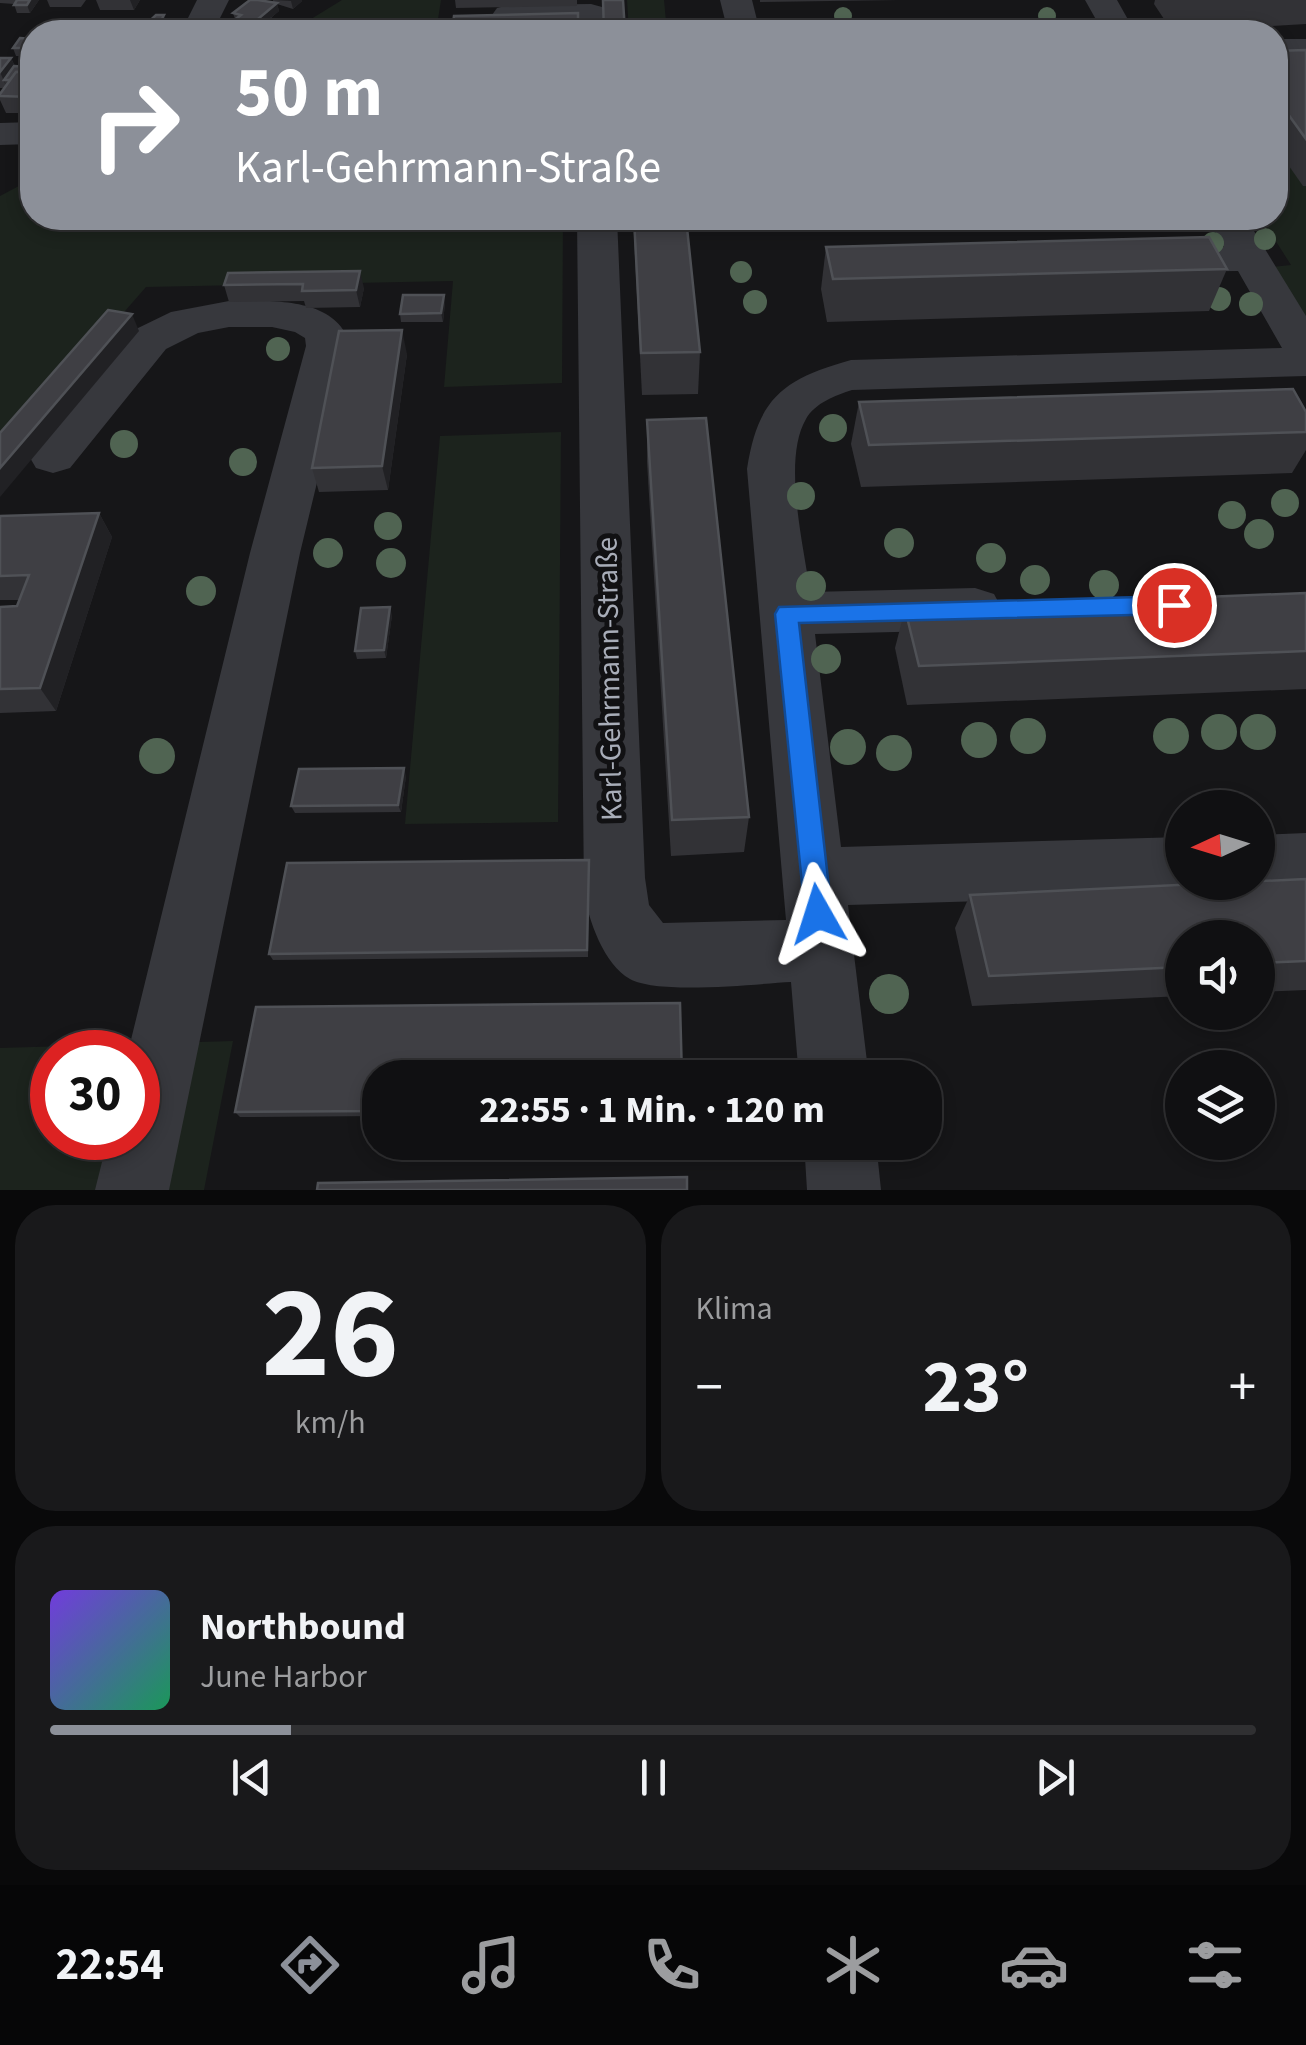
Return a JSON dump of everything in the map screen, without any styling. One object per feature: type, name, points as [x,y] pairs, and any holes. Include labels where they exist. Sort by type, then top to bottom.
[{"type":"street","points":[[478,16],[591,15]]},
{"type":"street","name":"Karl-Gehrmann-Straße","points":[[597,230],[614,880],[624,929],[649,955],[822,950]]},
{"type":"street","points":[[1234,230],[1306,352]]},
{"type":"street","points":[[1120,261],[1252,259]]},
{"type":"street","points":[[52,456],[151,339],[186,322],[230,314],[272,314],[308,321],[325,332],[328,346],[275,552],[132,1190]]},
{"type":"street","points":[[832,1060],[771,470],[775,437],[786,410],[820,382],[851,375],[1306,362]]},
{"type":"street","points":[[787,614],[1020,608]]},
{"type":"street","points":[[1275,862],[1306,861]]},
{"type":"street","points":[[814,878],[1165,867]]},
{"type":"street","points":[[842,1160],[844,1190]]},
{"type":"shaded area","points":[[342,0],[441,0],[438,20],[310,20]]},
{"type":"shaded area","points":[[627,0],[664,0],[666,20],[628,20]]},
{"type":"shaded area","points":[[1306,51],[1306,323],[1272,267],[1291,265],[1269,230],[1288,230],[1288,52]]},
{"type":"shaded area","points":[[20,185],[20,230],[563,230],[562,383],[444,387],[453,281],[146,287],[0,454],[0,196]]},
{"type":"shaded area","points":[[561,432],[558,822],[405,824],[440,436]]},
{"type":"shaded area","points":[[233,1041],[204,1190],[0,1190],[0,1048],[30,1047],[30,1160],[160,1160],[160,1043]]},
{"type":"building","points":[[17,0],[30,0],[27,5],[14,5]]},
{"type":"building","points":[[250,0],[277,3],[257,20],[234,20],[241,15],[233,13]]},
{"type":"building","points":[[603,0],[623,0],[624,20],[604,20]]},
{"type":"building","points":[[578,13],[578,20],[454,20],[454,16]]},
{"type":"building","points":[[1306,50],[1306,139],[1288,114],[1288,51]]},
{"type":"building","points":[[0,58],[11,58],[0,72]]},
{"type":"building","points":[[14,66],[20,66],[20,72],[4,80]]},
{"type":"building","points":[[16,72],[20,72],[20,97],[0,94]]},
{"type":"building","points":[[635,230],[687,230],[700,352],[641,353]]},
{"type":"building","points":[[1209,237],[1227,269],[833,279],[826,247]]},
{"type":"building","points":[[360,271],[356,290],[302,291],[303,284],[224,285],[228,273]]},
{"type":"building","points":[[403,295],[444,295],[441,313],[400,314]]},
{"type":"building","points":[[108,310],[132,314],[0,468],[0,433]]},
{"type":"building","points":[[402,330],[382,466],[312,468],[339,331]]},
{"type":"building","points":[[1293,389],[1306,412],[1306,432],[869,445],[859,402]]},
{"type":"building","points":[[706,418],[749,817],[672,820],[647,420]]},
{"type":"building","points":[[99,513],[40,688],[0,689],[0,607],[17,606],[29,575],[0,576],[0,516]]},
{"type":"building","points":[[1306,593],[1306,651],[919,666],[905,609]]},
{"type":"building","points":[[390,607],[384,650],[355,651],[361,608]]},
{"type":"building","points":[[404,768],[398,805],[291,806],[299,769]]},
{"type":"building","points":[[589,860],[587,950],[269,954],[287,863]]},
{"type":"building","points":[[1306,879],[1306,961],[1275,962],[1275,920],[1165,920],[1165,968],[989,976],[970,895],[1165,886],[1165,900],[1275,900],[1275,880]]},
{"type":"building","points":[[680,1003],[682,1060],[362,1060],[362,1111],[235,1112],[256,1007]]},
{"type":"building","points":[[687,1177],[687,1190],[317,1190],[318,1183]]},
{"type":"route","points":[[818,914],[787,614],[1174,605]]}]
